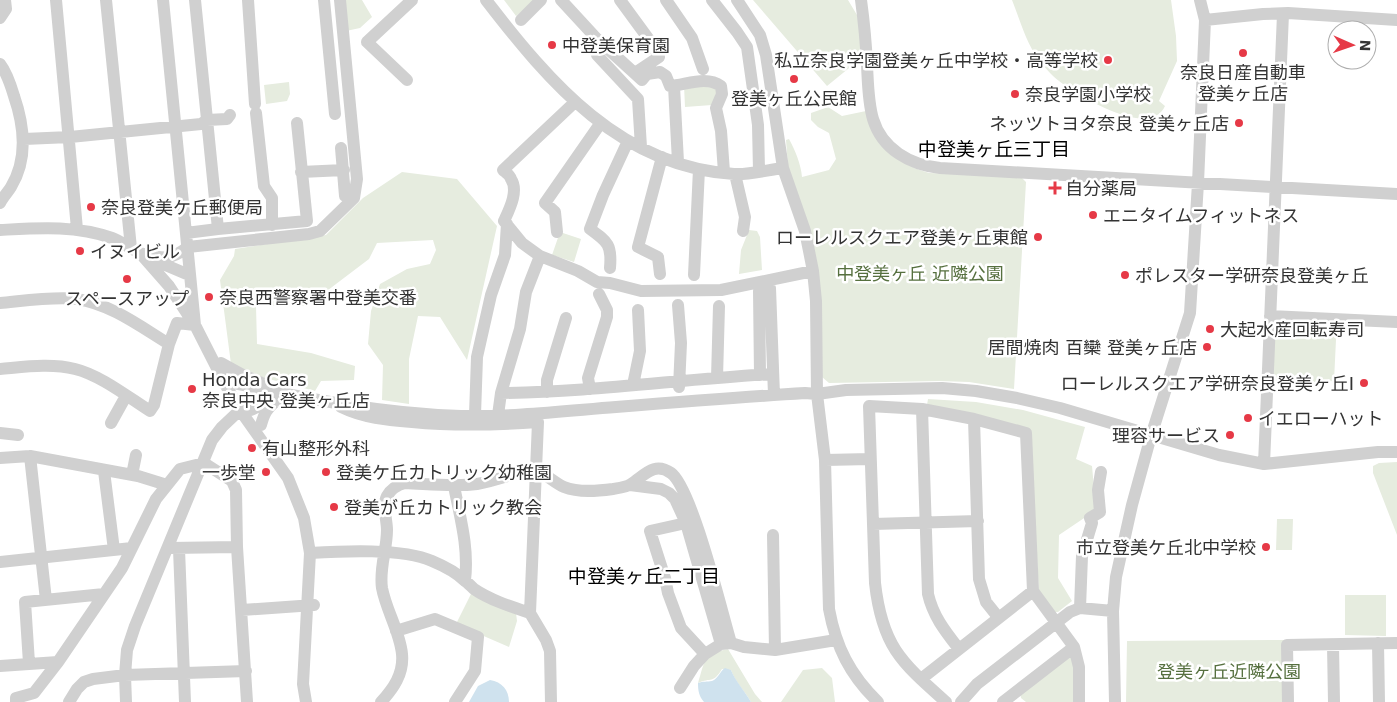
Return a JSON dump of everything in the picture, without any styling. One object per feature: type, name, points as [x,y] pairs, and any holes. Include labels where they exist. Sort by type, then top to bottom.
[{"type":"street","points":[[0,18],[6,9],[5,0]]},
{"type":"street","points":[[56,0],[77,229]]},
{"type":"street","points":[[106,0],[119,132],[135,250],[169,286],[221,363],[229,384]]},
{"type":"street","points":[[163,0],[195,325],[229,384],[288,478],[304,518],[314,552]]},
{"type":"street","points":[[195,0],[218,229]]},
{"type":"street","points":[[248,0],[264,186],[272,198],[272,225]]},
{"type":"street","points":[[324,0],[335,114]]},
{"type":"street","points":[[135,250],[164,259],[188,248],[309,234],[320,231],[354,198],[357,179],[340,0]]},
{"type":"street","points":[[407,80],[367,42],[412,0]]},
{"type":"street","points":[[488,0],[534,60],[575,102],[600,124],[628,141],[662,157],[698,169],[730,173],[783,168]]},
{"type":"street","points":[[521,20],[541,0]]},
{"type":"street","points":[[561,0],[597,39],[642,80],[647,74],[660,72],[666,76],[670,86],[706,80],[714,81],[721,86],[722,94],[716,108],[730,173],[745,194],[743,231]]},
{"type":"street","points":[[620,0],[653,45],[658,57],[634,73]]},
{"type":"street","points":[[666,0],[692,38],[703,69]]},
{"type":"street","points":[[712,0],[747,47],[758,125],[759,171]]},
{"type":"street","points":[[737,0],[760,35],[766,55],[783,168],[805,231],[814,270],[817,394],[825,460],[829,609],[836,640],[852,672],[878,702]]},
{"type":"street","points":[[861,0],[869,90],[876,128],[899,155],[918,165],[940,168],[1397,194]]},
{"type":"street","points":[[1114,702],[1113,611],[1122,543],[1151,436],[1190,313],[1205,20],[1200,0]]},
{"type":"street","points":[[1205,20],[1263,14],[1397,20]]},
{"type":"street","points":[[1264,464],[1283,14]]},
{"type":"street","points":[[597,55],[638,99],[641,147]]},
{"type":"street","points":[[0,64],[13,90],[24,139],[20,164],[12,186],[0,201]]},
{"type":"street","points":[[674,86],[678,162]]},
{"type":"street","points":[[575,102],[503,170],[511,178],[513,185],[511,207],[504,221],[522,242],[540,256],[578,271],[597,282],[610,283],[641,291],[720,290],[814,270]]},
{"type":"street","points":[[24,139],[70,137],[201,124],[207,120],[227,119],[230,115]]},
{"type":"street","points":[[186,233],[307,221],[296,123]]},
{"type":"street","points":[[557,232],[555,212],[545,203],[600,124]]},
{"type":"street","points":[[610,268],[611,252],[608,244],[590,229],[603,194],[628,141]]},
{"type":"street","points":[[341,148],[345,196]]},
{"type":"street","points":[[660,274],[658,258],[638,247],[662,157]]},
{"type":"street","points":[[694,275],[698,169]]},
{"type":"street","points":[[301,172],[344,170]]},
{"type":"street","points":[[475,415],[477,357],[491,295],[505,255],[507,224]]},
{"type":"street","points":[[0,230],[37,228],[77,229],[112,238],[189,276]]},
{"type":"street","points":[[498,415],[501,393],[520,329],[526,292],[540,256]]},
{"type":"street","points":[[152,268],[180,269],[189,262]]},
{"type":"street","points":[[760,375],[764,289],[774,395]]},
{"type":"street","points":[[590,389],[588,378],[607,317],[607,310],[599,294]]},
{"type":"street","points":[[0,303],[76,299],[112,310],[169,344]]},
{"type":"street","points":[[678,305],[680,343],[679,384]]},
{"type":"street","points":[[717,378],[720,306]]},
{"type":"street","points":[[633,385],[640,351],[638,310]]},
{"type":"street","points":[[1270,316],[1397,322]]},
{"type":"street","points":[[547,392],[547,380],[566,318]]},
{"type":"street","points":[[0,369],[53,366],[75,369],[89,374],[150,411],[154,405],[169,344],[177,323],[195,325]]},
{"type":"street","points":[[221,363],[241,374],[296,396]]},
{"type":"street","points":[[501,393],[679,384],[717,378],[773,374]]},
{"type":"street","points":[[229,384],[382,410],[475,415],[537,414],[774,395],[817,394],[846,390],[942,388],[976,391],[1060,408],[1219,455],[1264,464],[1378,452],[1397,452]]},
{"type":"street","points":[[111,424],[126,396]]},
{"type":"street","points":[[126,702],[125,675],[127,650],[135,626],[173,549],[212,440],[222,427],[246,410],[265,403],[296,396]]},
{"type":"street","points":[[261,425],[263,415],[278,400]]},
{"type":"street","points":[[328,401],[356,415],[390,420],[468,425],[538,422],[530,613],[546,640],[550,651],[551,702]]},
{"type":"street","points":[[946,702],[907,666],[896,651],[881,620],[874,583],[869,406],[922,409],[974,419],[1026,433],[1033,591],[1074,647],[1079,667],[1079,702]]},
{"type":"street","points":[[922,409],[927,587],[930,602],[938,622],[959,649]]},
{"type":"street","points":[[246,410],[261,425],[298,485],[308,510],[314,552],[309,685],[312,702]]},
{"type":"street","points":[[974,419],[980,585],[986,602],[998,617]]},
{"type":"street","points":[[0,433],[18,435]]},
{"type":"street","points":[[132,476],[137,455]]},
{"type":"street","points":[[0,458],[30,456],[132,476],[167,485]]},
{"type":"street","points":[[30,456],[46,600]]},
{"type":"street","points":[[825,460],[870,459]]},
{"type":"street","points":[[16,702],[16,698],[34,693],[58,662],[122,568],[156,499],[167,485],[180,469],[204,463],[232,481],[236,490],[237,547],[247,702]]},
{"type":"street","points":[[381,702],[392,690],[401,669],[402,654],[382,587],[381,572],[387,530],[385,506],[386,497],[391,490],[405,483],[454,486],[484,482],[526,469],[537,470],[558,484],[577,490],[613,489],[630,486],[666,491],[675,499],[686,523],[726,644]]},
{"type":"street","points":[[630,486],[653,469],[665,470],[675,477],[696,522],[726,644]]},
{"type":"street","points":[[104,471],[114,550]]},
{"type":"street","points":[[1080,608],[1082,556],[1092,523],[1090,518],[1100,512],[1098,490],[1101,472]]},
{"type":"street","points":[[454,486],[466,545],[467,564],[465,580]]},
{"type":"street","points":[[873,524],[978,521]]},
{"type":"street","points":[[686,523],[650,531],[668,593],[681,628],[705,654]]},
{"type":"street","points":[[773,536],[775,650]]},
{"type":"street","points":[[173,549],[237,547]]},
{"type":"street","points":[[0,562],[132,548]]},
{"type":"street","points":[[173,549],[185,702]]},
{"type":"street","points":[[314,552],[385,552],[421,557],[441,565],[487,596],[530,613]]},
{"type":"street","points":[[921,679],[1033,591]]},
{"type":"street","points":[[28,663],[25,602],[104,594]]},
{"type":"street","points":[[242,610],[311,605]]},
{"type":"street","points":[[306,702],[303,684],[311,605]]},
{"type":"street","points":[[961,702],[977,684],[1070,612],[1080,608],[1113,611]]},
{"type":"street","points":[[396,631],[435,619],[478,637],[476,671],[455,702]]},
{"type":"street","points":[[680,688],[694,666],[705,654],[726,644],[775,650],[836,640]]},
{"type":"street","points":[[1378,643],[1379,702]]},
{"type":"street","points":[[1288,702],[1287,645],[1397,643]]},
{"type":"street","points":[[1333,644],[1334,702]]},
{"type":"street","points":[[1011,700],[1074,647]]},
{"type":"street","points":[[0,666],[58,662]]},
{"type":"street","points":[[69,702],[84,682],[93,678],[125,675],[246,671]]},
{"type":"green space","points":[[345,0],[362,0],[372,17],[360,28],[346,31]]},
{"type":"green space","points":[[504,0],[537,0],[516,16]]},
{"type":"green space","points":[[753,0],[848,0],[860,20],[862,50],[854,64],[827,86]]},
{"type":"green space","name":"私立奈良学園登美ヶ丘中学校・高等学校","points":[[1012,0],[1171,0],[1177,61],[1159,101],[1165,106],[1157,115],[1146,118],[1131,117],[1100,106],[1063,84],[1047,70],[1034,53]]},
{"type":"green space","points":[[289,82],[290,94],[287,101],[266,104],[264,85]]},
{"type":"green space","points":[[684,85],[718,88],[712,105],[685,107]]},
{"type":"green space","name":"中登美ヶ丘 近隣公園","points":[[828,107],[842,116],[866,111],[914,168],[929,173],[1020,176],[1026,182],[1014,389],[969,382],[939,381],[829,383],[822,377],[822,329],[788,166],[786,140],[789,139],[795,152],[802,177],[829,170],[836,159],[829,133],[818,127],[811,120],[811,113]]},
{"type":"green space","points":[[402,172],[457,179],[497,226],[467,360],[440,317],[418,316],[409,359],[409,404],[382,400],[383,365],[368,344],[371,311],[380,284],[407,269],[430,264],[436,250],[433,240],[377,243],[369,259],[307,306],[256,306],[257,344],[311,353],[355,366],[354,380],[321,381],[315,391],[265,378],[231,364],[220,280],[234,256],[235,249],[326,235],[363,198]]},
{"type":"green space","points":[[749,230],[757,231],[760,237],[762,270],[739,274],[741,250]]},
{"type":"green space","points":[[560,232],[581,239],[574,262],[552,255]]},
{"type":"green space","points":[[1270,316],[1337,319],[1334,381],[1267,385]]},
{"type":"green space","points":[[928,399],[976,402],[1023,410],[1085,427],[1076,459],[1092,466],[1096,510],[1059,535],[1058,578],[1072,601],[1058,612],[1052,612],[1039,594],[1030,430],[927,405]]},
{"type":"green space","points":[[1397,462],[1397,535],[1373,473],[1373,466],[1379,463]]},
{"type":"green space","points":[[1277,519],[1293,519],[1292,550],[1276,550]]},
{"type":"green space","points":[[472,592],[516,613],[517,621],[509,647],[456,624]]},
{"type":"green space","points":[[1345,595],[1386,595],[1386,636],[1345,635]]},
{"type":"green space","name":"登美ヶ丘近隣公園","points":[[1284,640],[1284,702],[1126,702],[1127,641]]},
{"type":"green space","points":[[728,649],[755,694],[762,702],[751,702],[731,670],[722,669],[714,678],[698,683],[704,664],[709,656]]},
{"type":"green space","points":[[1068,655],[1074,657],[1075,702],[1026,702],[1021,698],[1020,692]]},
{"type":"green space","points":[[822,668],[832,678],[835,702],[781,702],[803,670]]},
{"type":"water","points":[[725,668],[731,670],[751,702],[704,702],[702,700],[698,683],[714,680]]},
{"type":"water","points":[[490,680],[504,687],[508,694],[509,702],[469,702],[478,686]]},
{"type":"place","name":"中登美保育園","points":[[552,45]]},
{"type":"place","name":"奈良日産自動車 登美ヶ丘店","points":[[1243,53]]},
{"type":"place","name":"私立奈良学園登美ヶ丘中学校・高等学校","points":[[1108,60]]},
{"type":"place","name":"登美ヶ丘公民館","points":[[794,79]]},
{"type":"place","name":"奈良学園小学校","points":[[1015,94]]},
{"type":"place","name":"ネッツトヨタ奈良 登美ヶ丘店","points":[[1239,123]]},
{"type":"place","name":"自分薬局","points":[[1055,188]]},
{"type":"place","name":"奈良登美ケ丘郵便局","points":[[91,207]]},
{"type":"place","name":"エニタイムフィットネス","points":[[1093,215]]},
{"type":"place","name":"ローレルスクエア登美ヶ丘東館","points":[[1038,237]]},
{"type":"place","name":"イヌイビル","points":[[80,251]]},
{"type":"place","name":"ポレスター学研奈良登美ヶ丘","points":[[1125,275]]},
{"type":"place","name":"スペースアップ","points":[[127,279]]},
{"type":"place","name":"奈良西警察署中登美交番","points":[[209,297]]},
{"type":"place","name":"大起水産回転寿司","points":[[1210,329]]},
{"type":"place","name":"居間焼肉 百欒 登美ヶ丘店","points":[[1207,347]]},
{"type":"place","name":"ローレルスクエア学研奈良登美ヶ丘Ⅰ","points":[[1364,383]]},
{"type":"place","name":"Honda Cars 奈良中央 登美ヶ丘店","points":[[192,389]]},
{"type":"place","name":"イエローハット","points":[[1248,418]]},
{"type":"place","name":"理容サービス","points":[[1230,435]]},
{"type":"place","name":"有山整形外科","points":[[252,448]]},
{"type":"place","name":"一歩堂","points":[[266,472]]},
{"type":"place","name":"登美ケ丘カトリック幼稚園","points":[[326,472]]},
{"type":"place","name":"登美が丘カトリック教会","points":[[334,507]]},
{"type":"place","name":"市立登美ケ丘北中学校","points":[[1266,547]]},
{"type":"district","name":"中登美ヶ丘三丁目","points":[[994,149]]},
{"type":"district","name":"中登美ヶ丘二丁目","points":[[644,576]]}]
